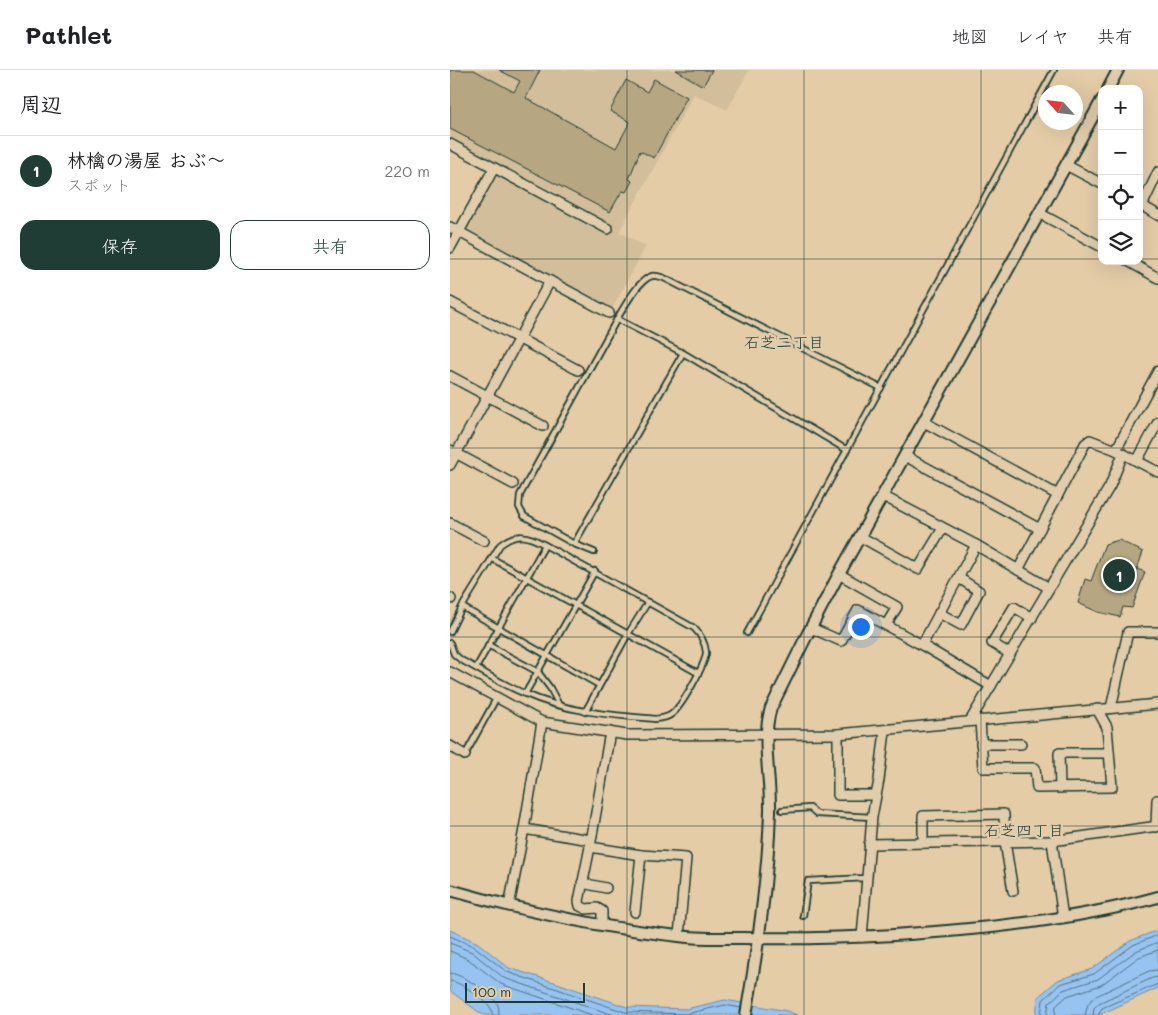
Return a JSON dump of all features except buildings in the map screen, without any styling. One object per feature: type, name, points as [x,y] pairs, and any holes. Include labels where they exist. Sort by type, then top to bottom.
[{"type":"street","points":[[1110,85],[1118,70]]},
{"type":"street","points":[[746,1015],[767,875],[770,808],[768,735],[771,708],[840,574],[1098,107]]},
{"type":"street","points":[[450,144],[608,229]]},
{"type":"street","points":[[1066,165],[1098,182]]},
{"type":"street","points":[[450,248],[494,168]]},
{"type":"street","points":[[1143,200],[1158,172]]},
{"type":"street","points":[[1143,207],[1158,215]]},
{"type":"street","points":[[1039,213],[1098,245]]},
{"type":"street","points":[[450,227],[613,316]]},
{"type":"street","points":[[1135,265],[1158,278]]},
{"type":"street","points":[[450,465],[453,452],[488,396],[550,281]]},
{"type":"street","points":[[450,302],[578,370]]},
{"type":"street","points":[[1097,710],[1107,728],[1112,787],[1037,788],[1035,768],[983,768],[981,744],[975,721],[991,686],[1110,486],[1119,452],[1158,371]]},
{"type":"street","points":[[450,376],[543,426]]},
{"type":"street","points":[[924,422],[1058,495]]},
{"type":"street","points":[[1137,461],[1158,422]]},
{"type":"street","points":[[1018,570],[1086,444],[1090,440],[1158,472]]},
{"type":"street","points":[[453,452],[513,484]]},
{"type":"street","points":[[905,456],[1040,529]]},
{"type":"street","points":[[883,496],[1050,588]]},
{"type":"street","points":[[450,523],[484,541]]},
{"type":"street","points":[[861,537],[918,569],[943,528]]},
{"type":"street","points":[[922,645],[976,546]]},
{"type":"street","points":[[840,574],[897,607],[886,625]]},
{"type":"street","points":[[939,613],[961,625],[979,591],[959,578]]},
{"type":"street","points":[[1010,654],[992,642],[1014,607],[1032,618]]},
{"type":"street","points":[[811,628],[841,641],[858,610],[991,686]]},
{"type":"street","points":[[1111,708],[1128,632],[1158,632]]},
{"type":"street","points":[[450,673],[497,696],[542,722],[627,734],[838,734],[1158,704]]},
{"type":"street","points":[[509,906],[542,722]]},
{"type":"street","points":[[862,937],[872,817],[885,731]]},
{"type":"street","points":[[602,925],[602,911],[598,908],[586,909],[580,906],[579,901],[610,732]]},
{"type":"street","points":[[838,734],[838,796],[876,795]]},
{"type":"street","points":[[981,744],[1021,744]]},
{"type":"street","points":[[450,746],[465,755]]},
{"type":"street","points":[[1060,788],[1059,753],[1108,753]]},
{"type":"street","points":[[869,844],[1052,841],[1157,826],[1156,800],[1158,800]]},
{"type":"street","points":[[923,843],[923,816],[1004,814],[1005,842],[1013,891]]},
{"type":"street","points":[[524,829],[641,855],[686,858],[679,936]]},
{"type":"street","points":[[1052,841],[1063,918]]},
{"type":"street","points":[[635,912],[641,855]]},
{"type":"street","points":[[582,883],[606,888]]},
{"type":"street","points":[[450,890],[509,906],[602,925],[679,936],[758,944],[958,930],[1063,918],[1158,897]]},
{"type":"lane","points":[[747,633],[1054,70]]},
{"type":"lane","points":[[594,552],[574,544],[524,516],[518,501],[613,316],[644,280],[653,276],[664,278],[881,388]]},
{"type":"lane","points":[[613,316],[683,353],[847,450]]},
{"type":"lane","points":[[574,544],[683,353]]},
{"type":"lane","points":[[450,632],[462,608],[500,545],[513,537],[527,536],[595,571],[694,628],[702,638],[706,650],[698,673],[681,703],[673,713],[665,718],[655,719],[585,712],[526,694],[476,668],[454,654],[450,643]]},
{"type":"lane","points":[[476,668],[545,544]]},
{"type":"lane","points":[[492,558],[698,673]]},
{"type":"lane","points":[[526,694],[595,571]]},
{"type":"lane","points":[[585,712],[648,602]]},
{"type":"lane","points":[[462,608],[599,685]]},
{"type":"lane","points":[[488,645],[538,672],[550,688],[558,705]]},
{"type":"lane","points":[[465,755],[497,696]]},
{"type":"lane","points":[[782,810],[810,808],[817,814],[872,817]]},
{"type":"lane","points":[[803,916],[808,881],[866,878]]},
{"type":"shaded area","points":[[450,70],[749,70],[727,110],[694,94],[619,232],[646,246],[611,311],[465,231],[499,167],[450,141]]},
{"type":"water","points":[[450,930],[478,943],[509,968],[627,1007],[686,1009],[725,1000],[787,1011],[797,1015],[483,1015],[450,991]]},
{"type":"water","points":[[1158,930],[1158,988],[1099,1015],[1036,1015],[1038,997],[1058,980],[1092,969],[1130,941]]},
{"type":"place","name":"林檎の湯屋 おぶ～","points":[[1119,575]]},
{"type":"district","name":"石芝二丁目","points":[[784,341]]},
{"type":"district","name":"石芝四丁目","points":[[1024,829]]}]
